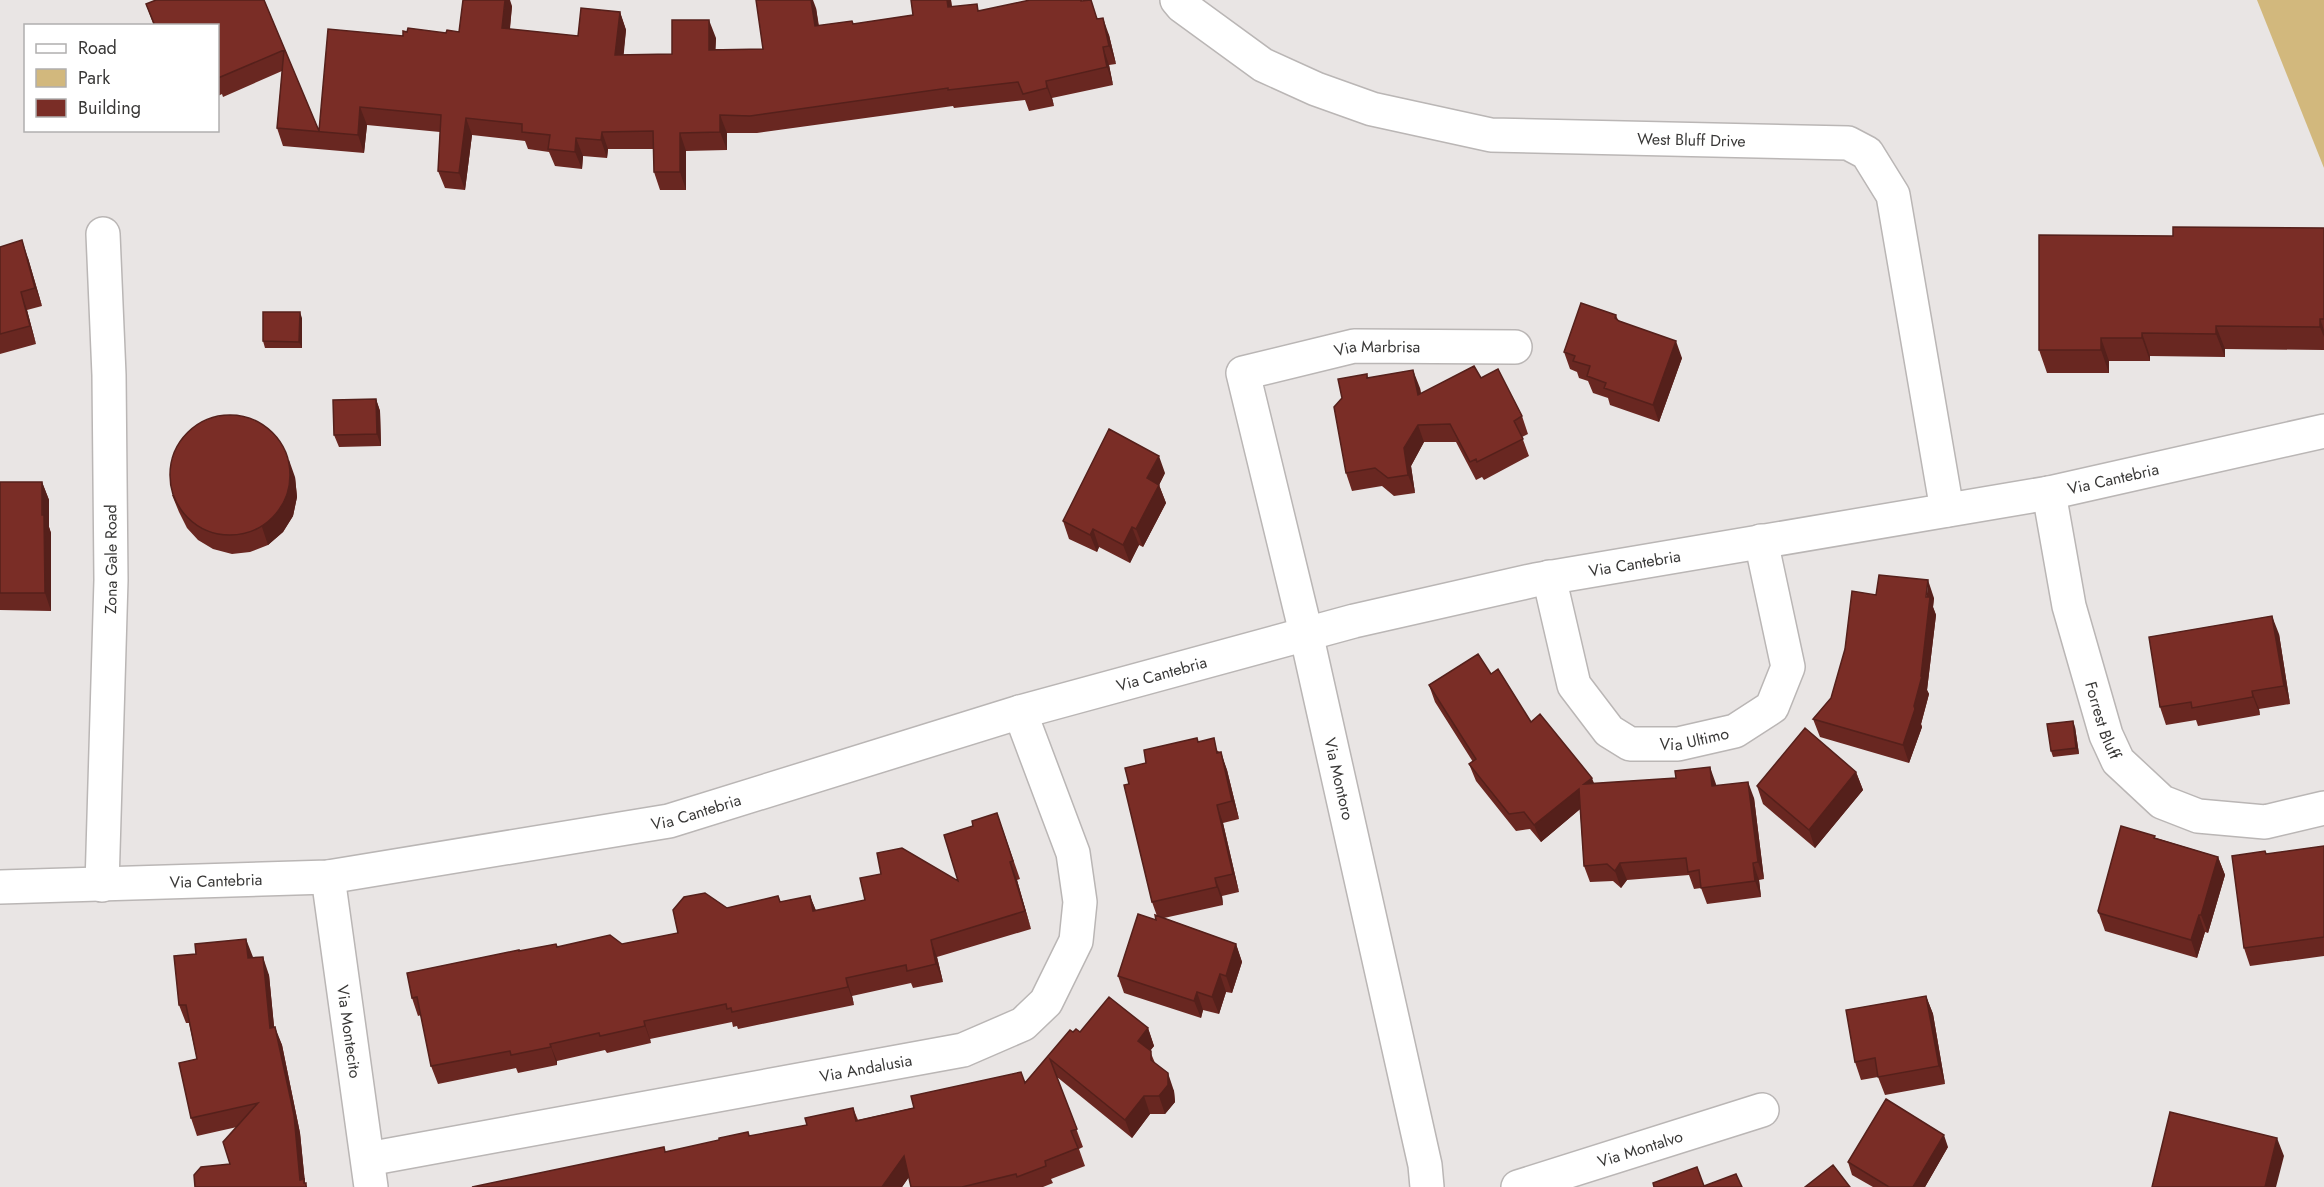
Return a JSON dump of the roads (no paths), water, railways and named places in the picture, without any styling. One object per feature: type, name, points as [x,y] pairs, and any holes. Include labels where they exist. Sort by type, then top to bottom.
[{"type":"street","name":"West Bluff Drive","points":[[1177,0],[1182,6],[1263,64],[1316,89],[1372,109],[1491,135],[1848,143],[1867,153],[1893,195],[1947,510]]},
{"type":"street","name":"Zona Gale Road","points":[[102,885],[111,580],[109,375],[103,234]]},
{"type":"street","name":"Via Marbrisa","points":[[1243,373],[1354,346],[1515,347]]},
{"type":"street","name":"Via Montoro","points":[[1243,373],[1306,633],[1425,1165],[1427,1187]]},
{"type":"street","name":"Via Cantebria","points":[[0,887],[328,877],[669,821],[1020,712],[1306,633],[1549,577],[2049,493],[2324,431]]},
{"type":"street","name":"Forrest Bluff","points":[[2049,493],[2069,606],[2106,735],[2118,761],[2162,802],[2198,816],[2265,822],[2324,808]]},
{"type":"street","name":"Via Ultimo","points":[[1549,577],[1574,685],[1609,731],[1630,744],[1678,744],[1735,731],[1772,707],[1788,668],[1761,541]]},
{"type":"street","name":"Via Andalusia","points":[[370,1173],[963,1050],[1023,1024],[1046,1002],[1077,941],[1080,902],[1073,853],[1020,712]]},
{"type":"street","name":"Via Montecito","points":[[328,877],[370,1173]]},
{"type":"street","name":"Via Montalvo","points":[[1518,1187],[1762,1110]]}]
